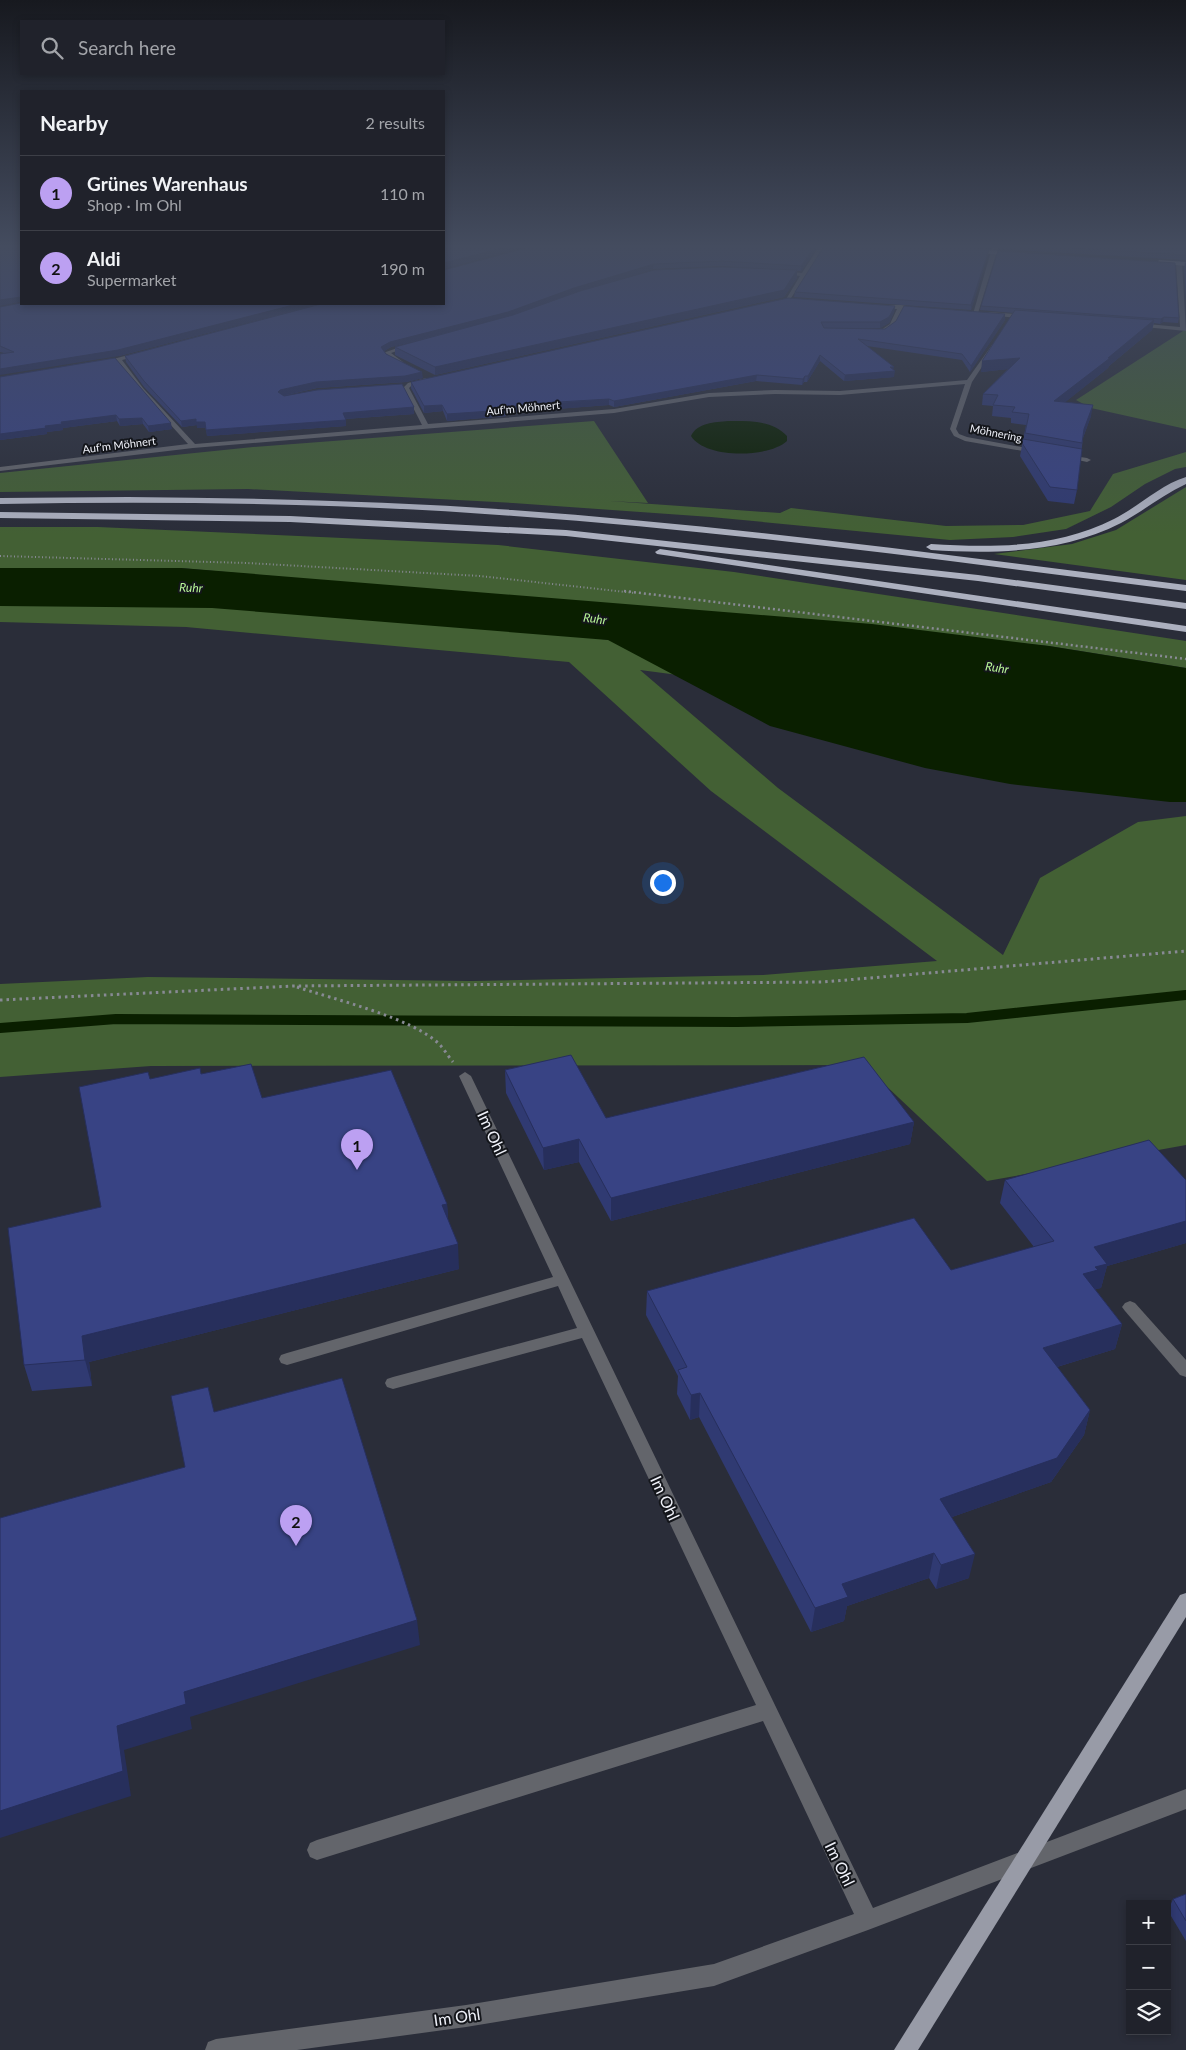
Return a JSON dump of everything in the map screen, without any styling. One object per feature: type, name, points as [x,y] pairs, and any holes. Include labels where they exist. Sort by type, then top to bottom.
[{"type":"highway","points":[[740,533],[955,548],[1035,545],[1070,539],[1108,526],[1166,490],[1186,480]]},
{"type":"highway","points":[[0,501],[172,500],[367,505],[512,513],[740,533],[1186,588]]},
{"type":"highway","points":[[0,515],[290,519],[566,533],[978,578],[1186,606]]},
{"type":"highway","points":[[503,529],[1186,629]]},
{"type":"main road","points":[[905,2050],[1186,1601]]},
{"type":"street","points":[[407,365],[386,353],[416,344]]},
{"type":"street","points":[[969,382],[994,344]]},
{"type":"street","points":[[89,365],[146,353]]},
{"type":"street","points":[[119,360],[141,389],[193,446]]},
{"type":"street","points":[[424,373],[433,378],[403,386],[406,388],[426,427]]},
{"type":"street","name":"Auf'm Möhnert","points":[[0,469],[193,446],[614,411],[709,395],[775,392],[840,393],[969,382]]},
{"type":"street","name":"Möhnering","points":[[969,382],[953,429],[956,435],[982,443],[1049,454]]},
{"type":"street","points":[[1058,455],[1087,460]]},
{"type":"street","name":"Im Ohl","points":[[465,1076],[766,1711],[868,1920]]},
{"type":"street","points":[[287,1359],[561,1280]]},
{"type":"street","points":[[1130,1307],[1186,1371]]},
{"type":"street","points":[[393,1383],[586,1331]]},
{"type":"street","points":[[316,1850],[766,1711]]},
{"type":"street","name":"Im Ohl","points":[[216,2050],[466,2016],[714,1975],[868,1920],[1186,1799]]},
{"type":"path","points":[[0,556],[247,563],[480,576],[724,602],[1186,659]]},
{"type":"path","points":[[0,1000],[294,986],[823,982],[1186,951]]},
{"type":"path","points":[[294,986],[401,1021],[418,1029],[438,1043],[465,1076]]},
{"type":"shaded area","points":[[1163,344],[1186,344],[1186,429],[1091,408],[1076,400]]},
{"type":"shaded area","points":[[594,421],[648,503],[609,501],[780,513],[791,508],[946,526],[1023,525],[1090,511],[1113,474],[1186,452],[1186,467],[1175,469],[1145,484],[1111,507],[1066,529],[1013,537],[950,540],[711,517],[513,503],[248,489],[0,492],[0,473],[253,447]]},
{"type":"shaded area","points":[[1186,487],[1186,580],[994,554],[1072,544],[1116,530]]},
{"type":"shaded area","points":[[0,527],[98,527],[498,545],[734,572],[1186,641],[1186,668],[1049,646],[181,568],[0,568]]},
{"type":"shaded area","points":[[0,597],[107,597],[531,630],[876,674],[860,699],[640,670],[778,788],[1003,955],[1040,878],[1138,822],[1186,816],[1186,1145],[987,1181],[864,1065],[151,1066],[0,1077],[0,984],[148,977],[471,981],[763,975],[937,961],[711,791],[569,662],[186,627],[0,622]]},
{"type":"water","points":[[728,421],[767,424],[775,427],[787,436],[787,441],[778,447],[766,451],[738,453],[709,449],[698,444],[691,436],[697,428],[712,423]]},
{"type":"water","name":"Ruhr","points":[[0,568],[181,568],[872,624],[1049,646],[1186,668],[1186,802],[1170,802],[1010,784],[925,768],[770,726],[608,640],[212,608],[0,606]]},
{"type":"building","points":[[0,344],[143,344],[118,350],[0,369],[0,354],[14,352],[0,346]]},
{"type":"building","points":[[171,344],[387,344],[381,347],[386,354],[422,372],[405,376],[316,382],[278,392],[284,396],[317,390],[402,384],[414,407],[343,413],[346,420],[206,430],[205,422],[196,422],[196,419],[181,421],[144,381],[125,356]]},
{"type":"building","points":[[407,344],[541,344],[435,367],[395,347]]},
{"type":"building","points":[[583,344],[864,344],[894,367],[890,367],[895,371],[845,375],[820,355],[808,376],[805,376],[803,379],[757,375],[614,401],[609,399],[542,403],[504,407],[506,410],[447,414],[442,405],[424,406],[411,382]]},
{"type":"building","points":[[890,344],[986,344],[971,366],[962,354]]},
{"type":"building","points":[[993,344],[1125,344],[1108,358],[1110,358],[1054,401],[1093,405],[1084,429],[1082,443],[1025,433],[1029,414],[1012,412],[1015,407],[993,405],[998,395],[983,394],[1020,358],[982,361]]},
{"type":"building","points":[[115,358],[171,423],[148,426],[142,418],[119,419],[116,415],[61,422],[62,424],[45,426],[46,428],[0,434],[0,377]]},
{"type":"building","points":[[1023,439],[1082,449],[1077,490],[1050,487],[1022,443]]},
{"type":"building","points":[[571,1055],[606,1118],[864,1057],[914,1122],[611,1198],[579,1139],[543,1148],[505,1070]]},
{"type":"building","points":[[251,1064],[262,1098],[391,1070],[447,1204],[442,1205],[458,1244],[82,1336],[85,1360],[24,1365],[8,1228],[101,1207],[79,1087],[148,1072],[150,1079],[200,1068],[201,1074]]},
{"type":"building","points":[[1149,1140],[1186,1180],[1186,1221],[1094,1247],[1107,1264],[1095,1267],[1098,1270],[1083,1274],[1122,1324],[1043,1348],[1090,1410],[1057,1458],[940,1499],[975,1554],[941,1565],[934,1553],[842,1584],[848,1597],[815,1608],[700,1393],[691,1395],[678,1370],[687,1367],[647,1291],[914,1218],[951,1270],[1054,1241],[1005,1180]]},
{"type":"building","points":[[342,1378],[417,1620],[184,1692],[186,1704],[117,1726],[123,1771],[0,1811],[0,1518],[185,1467],[171,1396],[208,1387],[214,1412]]},
{"type":"building","points":[[1186,1894],[1186,1921],[1173,1899]]},
{"type":"waterway","points":[[0,1028],[116,1019],[737,1022],[967,1018],[1186,995]]},
{"type":"place","name":"Grünes Warenhaus","points":[[357,1170]]},
{"type":"place","name":"Aldi","points":[[296,1546]]}]
